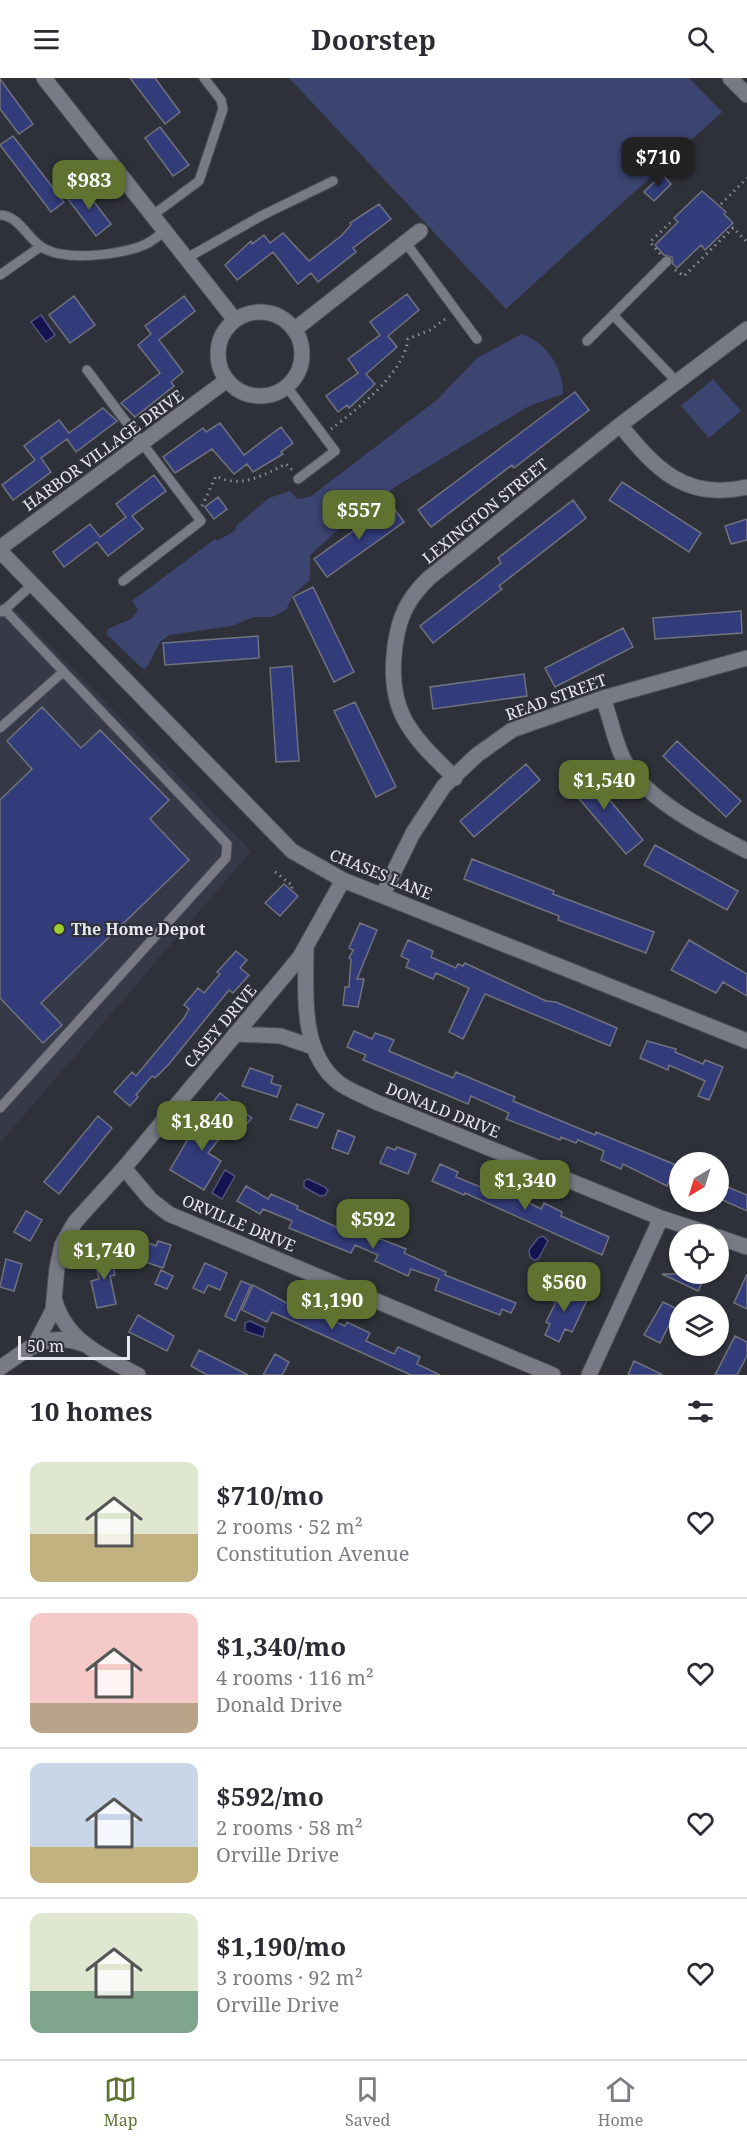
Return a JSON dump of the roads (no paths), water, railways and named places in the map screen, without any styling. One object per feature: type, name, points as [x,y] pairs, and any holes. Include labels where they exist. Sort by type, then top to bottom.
[{"type":"street","points":[[44,78],[235,320]]},
{"type":"street","points":[[730,78],[747,95]]},
{"type":"street","points":[[294,330],[420,231]]},
{"type":"street","points":[[256,312],[267,313],[278,316],[294,330],[299,339],[302,360],[299,370],[287,387],[270,395],[250,395],[233,387],[227,380],[218,362],[219,343],[228,326],[235,320],[256,312]]},
{"type":"street","name":"LEXINGTON STREET","points":[[455,778],[419,743],[401,716],[393,690],[392,668],[399,617],[414,594],[429,578],[620,425],[747,329]]},
{"type":"street","name":"HARBOR VILLAGE DRIVE","points":[[0,549],[227,380]]},
{"type":"street","points":[[620,425],[648,459],[668,475],[695,487],[712,490],[747,487]]},
{"type":"street","name":"CHASES LANE","points":[[0,549],[292,852],[343,880],[383,894],[747,1041]]},
{"type":"street","name":"READ STREET","points":[[383,894],[413,833],[444,786],[477,755],[512,730],[603,698],[747,658]]},
{"type":"street","points":[[603,698],[622,757],[642,783],[666,803],[706,830],[747,851]]},
{"type":"street","name":"CASEY DRIVE","points":[[0,1368],[36,1342],[53,1310],[63,1245],[75,1222],[124,1168],[266,1000],[306,946],[343,880]]},
{"type":"street","name":"DONALD DRIVE","points":[[306,946],[306,993],[313,1047],[325,1069],[339,1082],[356,1093],[679,1224]]},
{"type":"street","points":[[235,1034],[282,1036],[313,1047]]},
{"type":"street","name":"ORVILLE DRIVE","points":[[124,1168],[152,1200],[169,1214],[553,1375]]},
{"type":"street","points":[[589,1375],[661,1218]]},
{"type":"street","points":[[729,1241],[747,1247]]},
{"type":"street","points":[[54,1299],[60,1318],[86,1345],[138,1375]]},
{"type":"street","name":"CASEY DRIVE","points":[[36,1342],[67,1338],[86,1345]]},
{"type":"lane","points":[[153,215],[195,185],[203,173],[223,109],[221,100],[204,78]]},
{"type":"lane","points":[[187,258],[261,216],[333,181]]},
{"type":"lane","points":[[0,215],[13,219],[40,247],[68,254],[107,254],[147,244],[165,231]]},
{"type":"lane","points":[[406,243],[477,339]]},
{"type":"lane","points":[[0,275],[40,247]]},
{"type":"lane","points":[[587,341],[667,261]]},
{"type":"lane","points":[[613,315],[677,382]]},
{"type":"lane","points":[[87,370],[201,520],[123,581]]},
{"type":"lane","points":[[287,387],[335,451],[298,478]]},
{"type":"lane","points":[[0,1108],[226,858],[226,844],[2,611],[33,584]]},
{"type":"lane","points":[[0,728],[63,672]]},
{"type":"place","name":"The Home Depot","points":[[59,929]]}]
